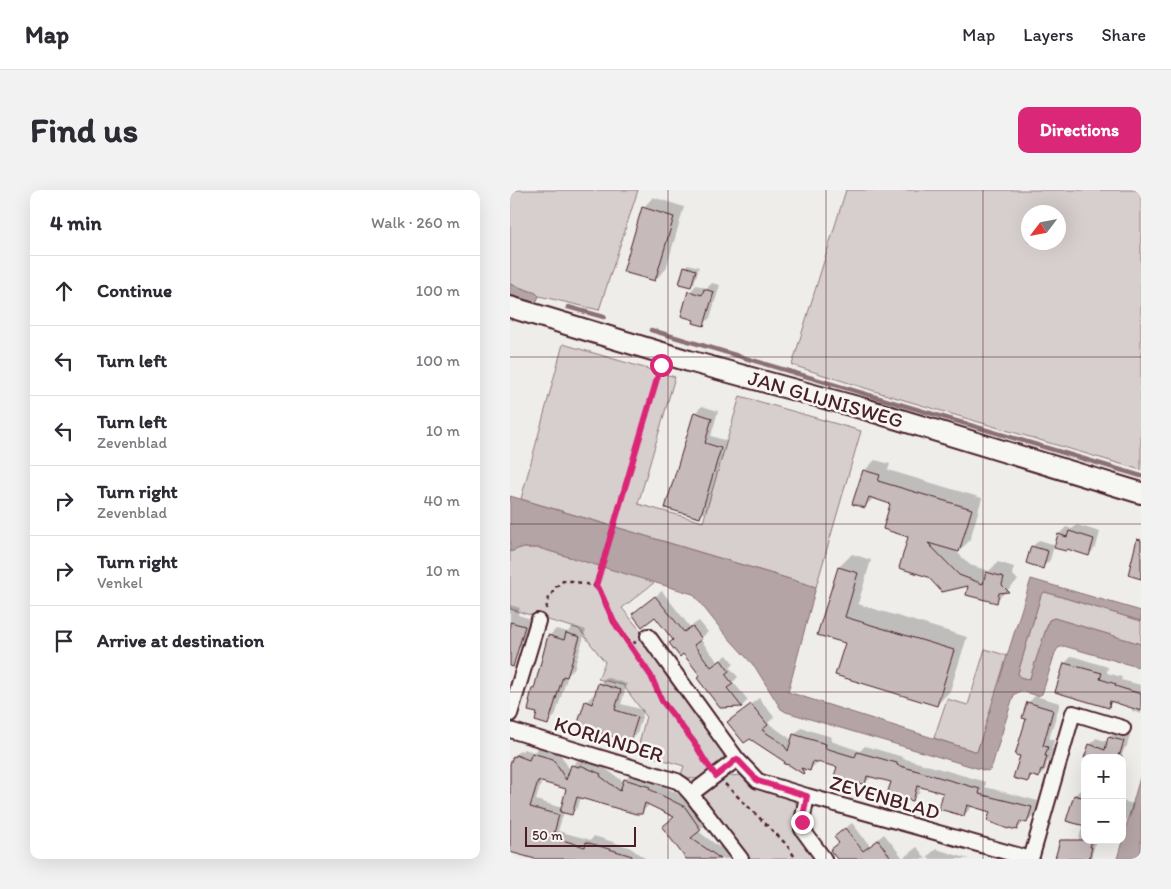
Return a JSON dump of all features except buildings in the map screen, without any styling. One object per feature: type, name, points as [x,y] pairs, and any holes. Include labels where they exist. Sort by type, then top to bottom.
[{"type":"street","name":"JAN GLIJNISWEG","points":[[510,308],[689,361],[868,410],[1141,493]]},
{"type":"street","points":[[510,714],[538,621]]},
{"type":"street","name":"ZEVENBLAD","points":[[648,636],[737,759],[758,781],[1031,859]]},
{"type":"street","points":[[1031,859],[1073,712],[1123,728]]},
{"type":"street","name":"KORIANDER","points":[[510,730],[676,781],[683,785],[691,794],[741,859]]},
{"type":"street","points":[[691,794],[737,759]]},
{"type":"street","points":[[807,796],[802,830],[824,859]]},
{"type":"path","points":[[596,586],[661,365]]},
{"type":"path","points":[[538,621],[545,615],[549,598],[556,587],[563,581],[596,586],[614,622],[651,676],[662,701],[694,742],[705,761],[716,776],[787,845],[796,859]]},
{"type":"shaded area","points":[[510,190],[638,190],[599,310],[539,296],[536,293],[510,284]]},
{"type":"shaded area","points":[[846,190],[1141,190],[1141,470],[792,365]]},
{"type":"shaded area","points":[[510,284],[536,293],[539,296],[536,303],[510,296]]},
{"type":"shaded area","points":[[563,344],[675,377],[638,504],[703,522],[740,396],[861,431],[816,587],[521,499]]},
{"type":"shaded area","points":[[510,496],[816,587],[788,692],[977,752],[1031,579],[1141,611],[1141,621],[1045,592],[1041,595],[1018,673],[1020,677],[1030,678],[1049,620],[1054,618],[1141,644],[1141,668],[1064,646],[1058,648],[1042,694],[1038,696],[1020,691],[1014,695],[991,769],[987,771],[786,712],[781,709],[755,667],[724,633],[693,594],[539,548],[520,548],[510,552]]},
{"type":"shaded area","points":[[520,548],[539,548],[655,582],[622,608],[644,635],[641,638],[724,746],[722,762],[708,774],[693,779],[681,775],[684,766],[637,752],[646,716],[623,685],[598,679],[605,662],[579,629],[510,609],[510,552]]},
{"type":"shaded area","points":[[1045,592],[1141,621],[1141,644],[1054,618],[1049,620],[1030,678],[1020,677],[1018,673],[1041,595]]},
{"type":"shaded area","points":[[985,649],[1008,656],[977,752],[934,738],[947,699],[968,705]]},
{"type":"shaded area","points":[[1141,774],[1141,859],[1117,859],[1121,844],[1126,844],[1126,827]]},
{"type":"shaded area","points":[[740,775],[751,787],[792,799],[799,807],[793,825],[795,834],[814,859],[750,859],[699,794],[723,777]]},
{"type":"waterway","points":[[568,307],[604,317]]},
{"type":"waterway","points":[[651,330],[1141,476]]},
{"type":"route","points":[[661,365],[596,586],[614,622],[651,676],[662,701],[694,742],[716,776],[737,759],[758,781],[807,796],[802,822]]}]
